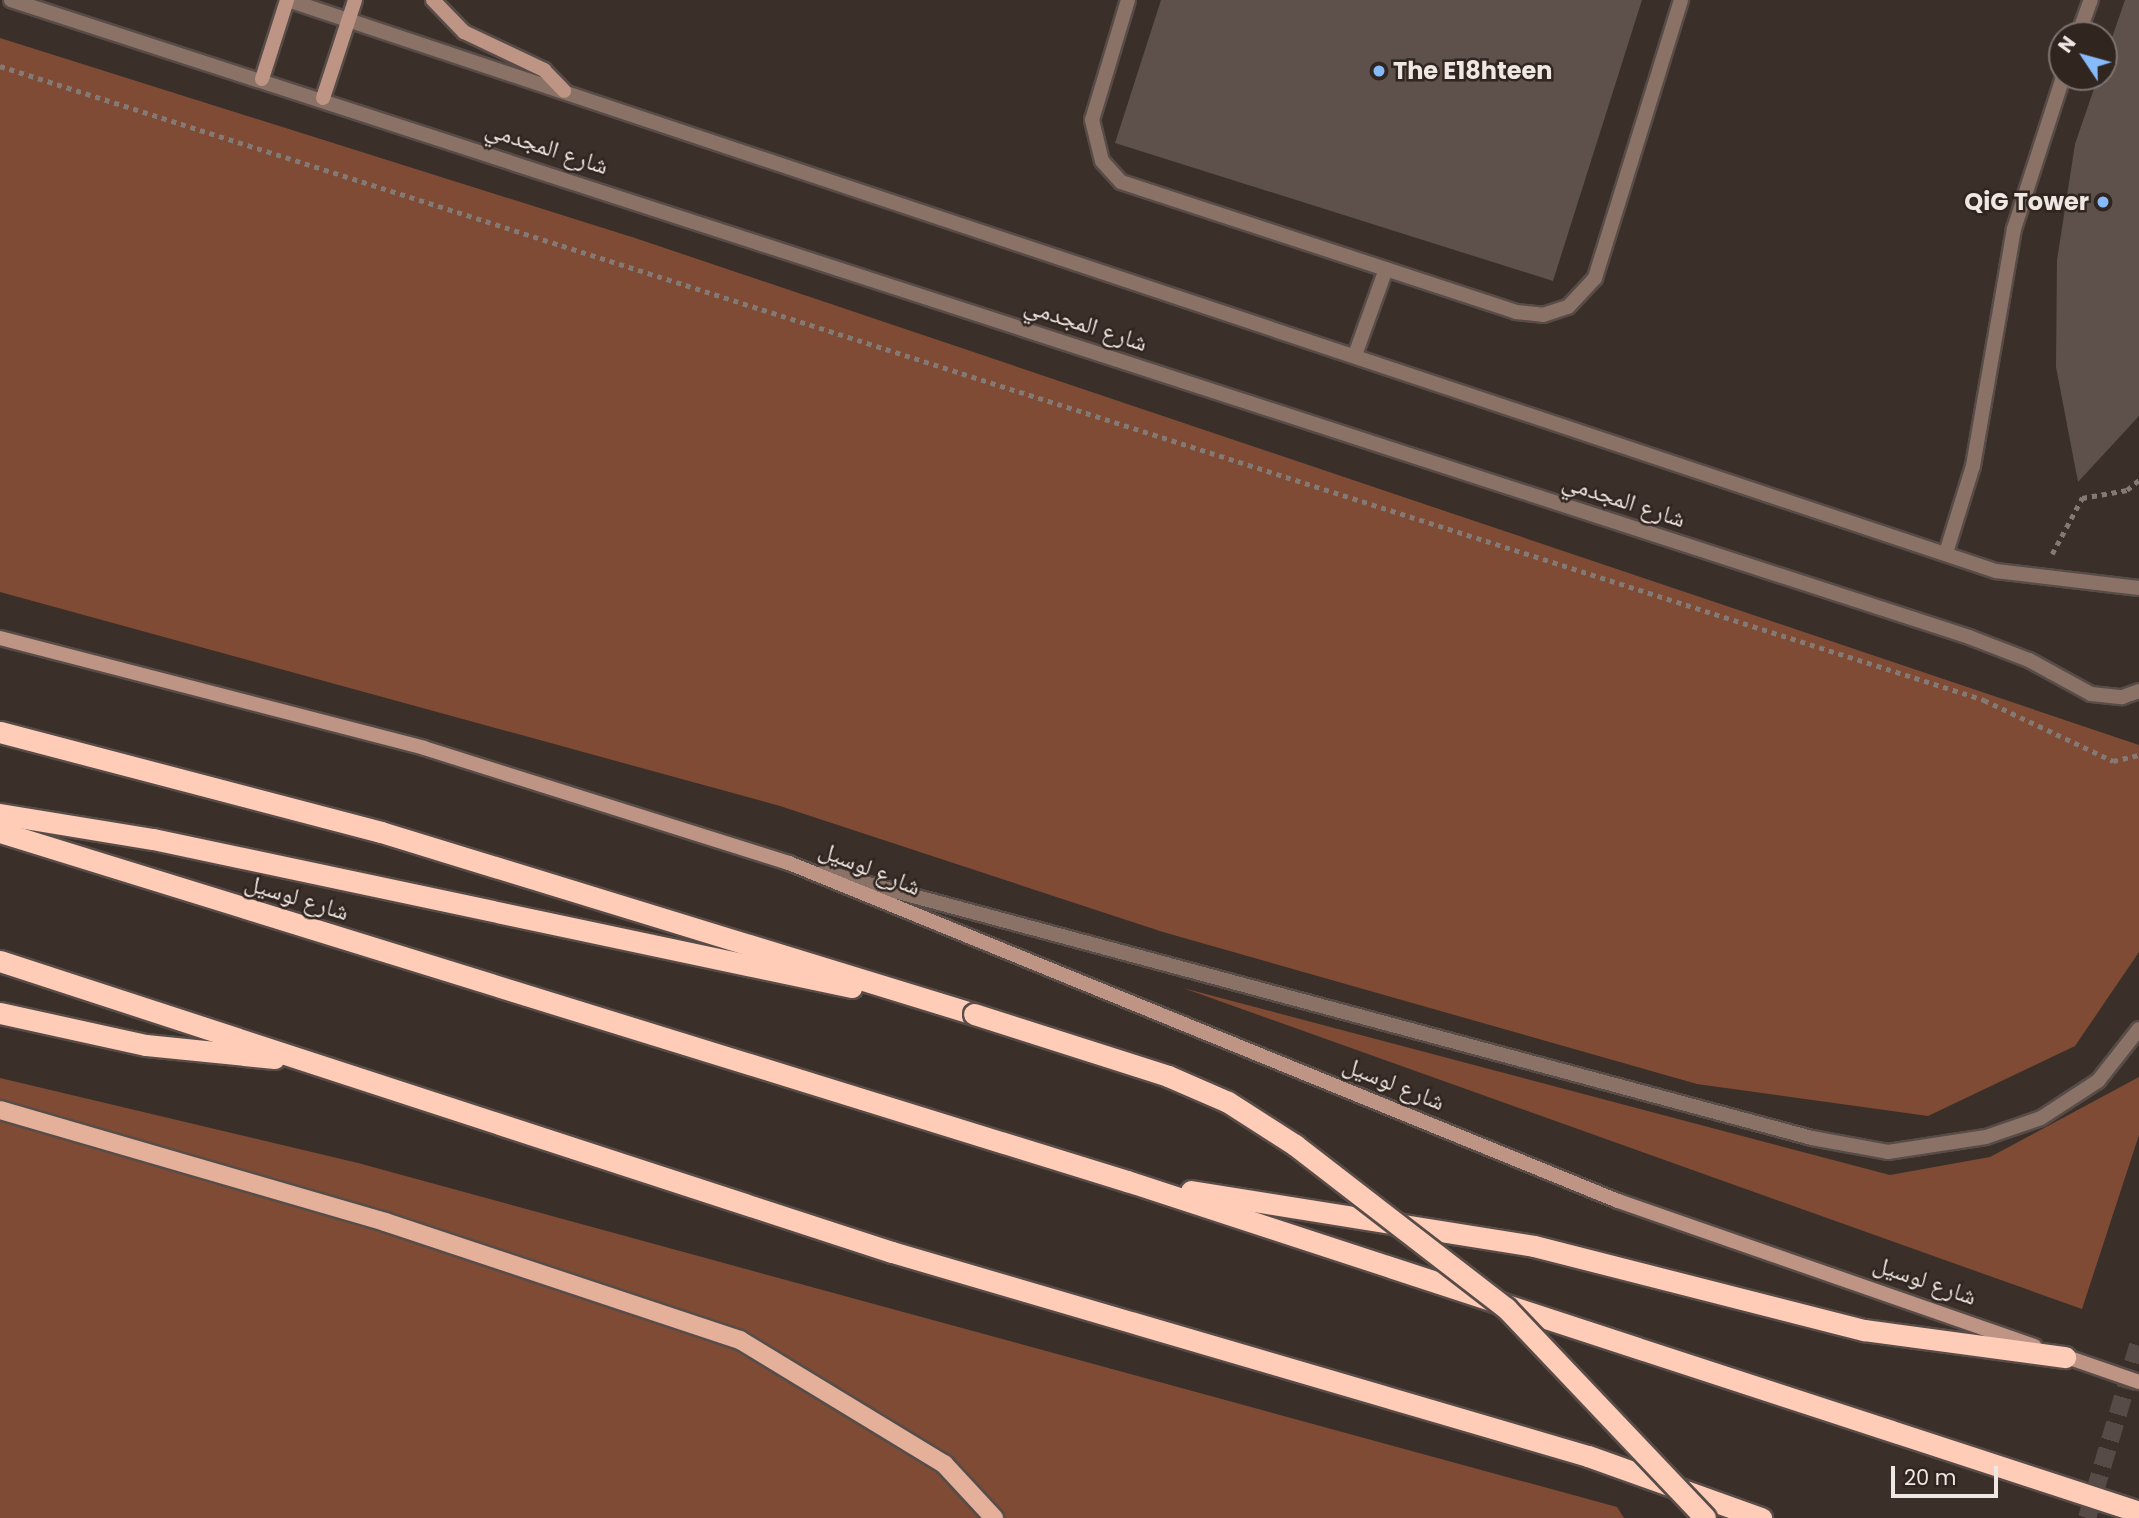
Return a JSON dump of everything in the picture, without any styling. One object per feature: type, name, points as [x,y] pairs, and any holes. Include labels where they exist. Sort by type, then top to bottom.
[{"type":"highway","points":[[0,732],[381,832],[753,942],[926,1001],[1168,1076],[1228,1102],[1295,1145],[1506,1308],[1705,1518]]},
{"type":"highway","points":[[0,814],[153,839],[731,965],[926,1001]]},
{"type":"highway","name":"شارع لوسيل","points":[[0,832],[1127,1181],[2139,1511]]},
{"type":"highway","points":[[0,961],[892,1252],[1588,1456],[1761,1518]]},
{"type":"highway","points":[[0,1013],[146,1045],[318,1063]]},
{"type":"highway","points":[[1127,1181],[1534,1246],[1864,1330],[2065,1357]]},
{"type":"main road","points":[[0,1110],[385,1222],[740,1340],[944,1464],[994,1518]]},
{"type":"street","name":"شارع المجدمي","points":[[11,0],[323,98],[1969,637],[2029,660],[2091,694],[2122,697],[2139,691]]},
{"type":"street","points":[[262,79],[287,0],[1946,553],[2039,579],[2139,588]]},
{"type":"street","points":[[323,98],[355,0]]},
{"type":"street","points":[[433,0],[464,32],[544,70],[564,91]]},
{"type":"street","points":[[1128,0],[1092,120],[1096,148],[1111,172],[1133,188],[1530,314],[1556,312],[1579,299],[1595,278],[1681,0]]},
{"type":"street","points":[[2083,21],[2091,0]]},
{"type":"street","points":[[1946,553],[1973,466],[2014,229],[2058,91]]},
{"type":"street","points":[[1354,355],[1386,269]]},
{"type":"street","points":[[0,638],[424,748],[789,863]]},
{"type":"street","name":"شارع لوسيل","points":[[789,863],[1812,1138],[1888,1152],[1986,1137],[2041,1118],[2098,1081],[2139,1030]]},
{"type":"street","name":"شارع لوسيل","points":[[789,863],[1618,1201],[2139,1382]]},
{"type":"path","points":[[0,66],[1984,700],[2113,761],[2139,755]]},
{"type":"path","points":[[2039,579],[2082,498],[2127,490],[2139,480]]},
{"type":"shaded area","points":[[0,38],[635,238],[2139,745],[2139,952],[2075,1046],[1928,1116],[1697,1084],[1163,932],[780,806],[0,592]]},
{"type":"shaded area","points":[[1183,988],[1890,1175],[1990,1157],[2139,1077],[2139,1135],[2082,1309]]},
{"type":"shaded area","points":[[0,1078],[358,1163],[1617,1507],[1624,1518],[0,1518]]},
{"type":"building","name":"The E18hteen","points":[[1161,0],[1642,0],[1553,281],[1115,143]]},
{"type":"building","name":"QiG Tower","points":[[2125,0],[2139,0],[2139,416],[2078,482],[2056,367],[2057,260],[2075,144],[2093,91],[2118,91],[2118,21]]},
{"type":"tunnel","points":[[2087,1518],[2139,1342]]},
{"type":"place","name":"The E18hteen","points":[[1379,71]]},
{"type":"place","name":"QiG Tower","points":[[2103,202]]}]
